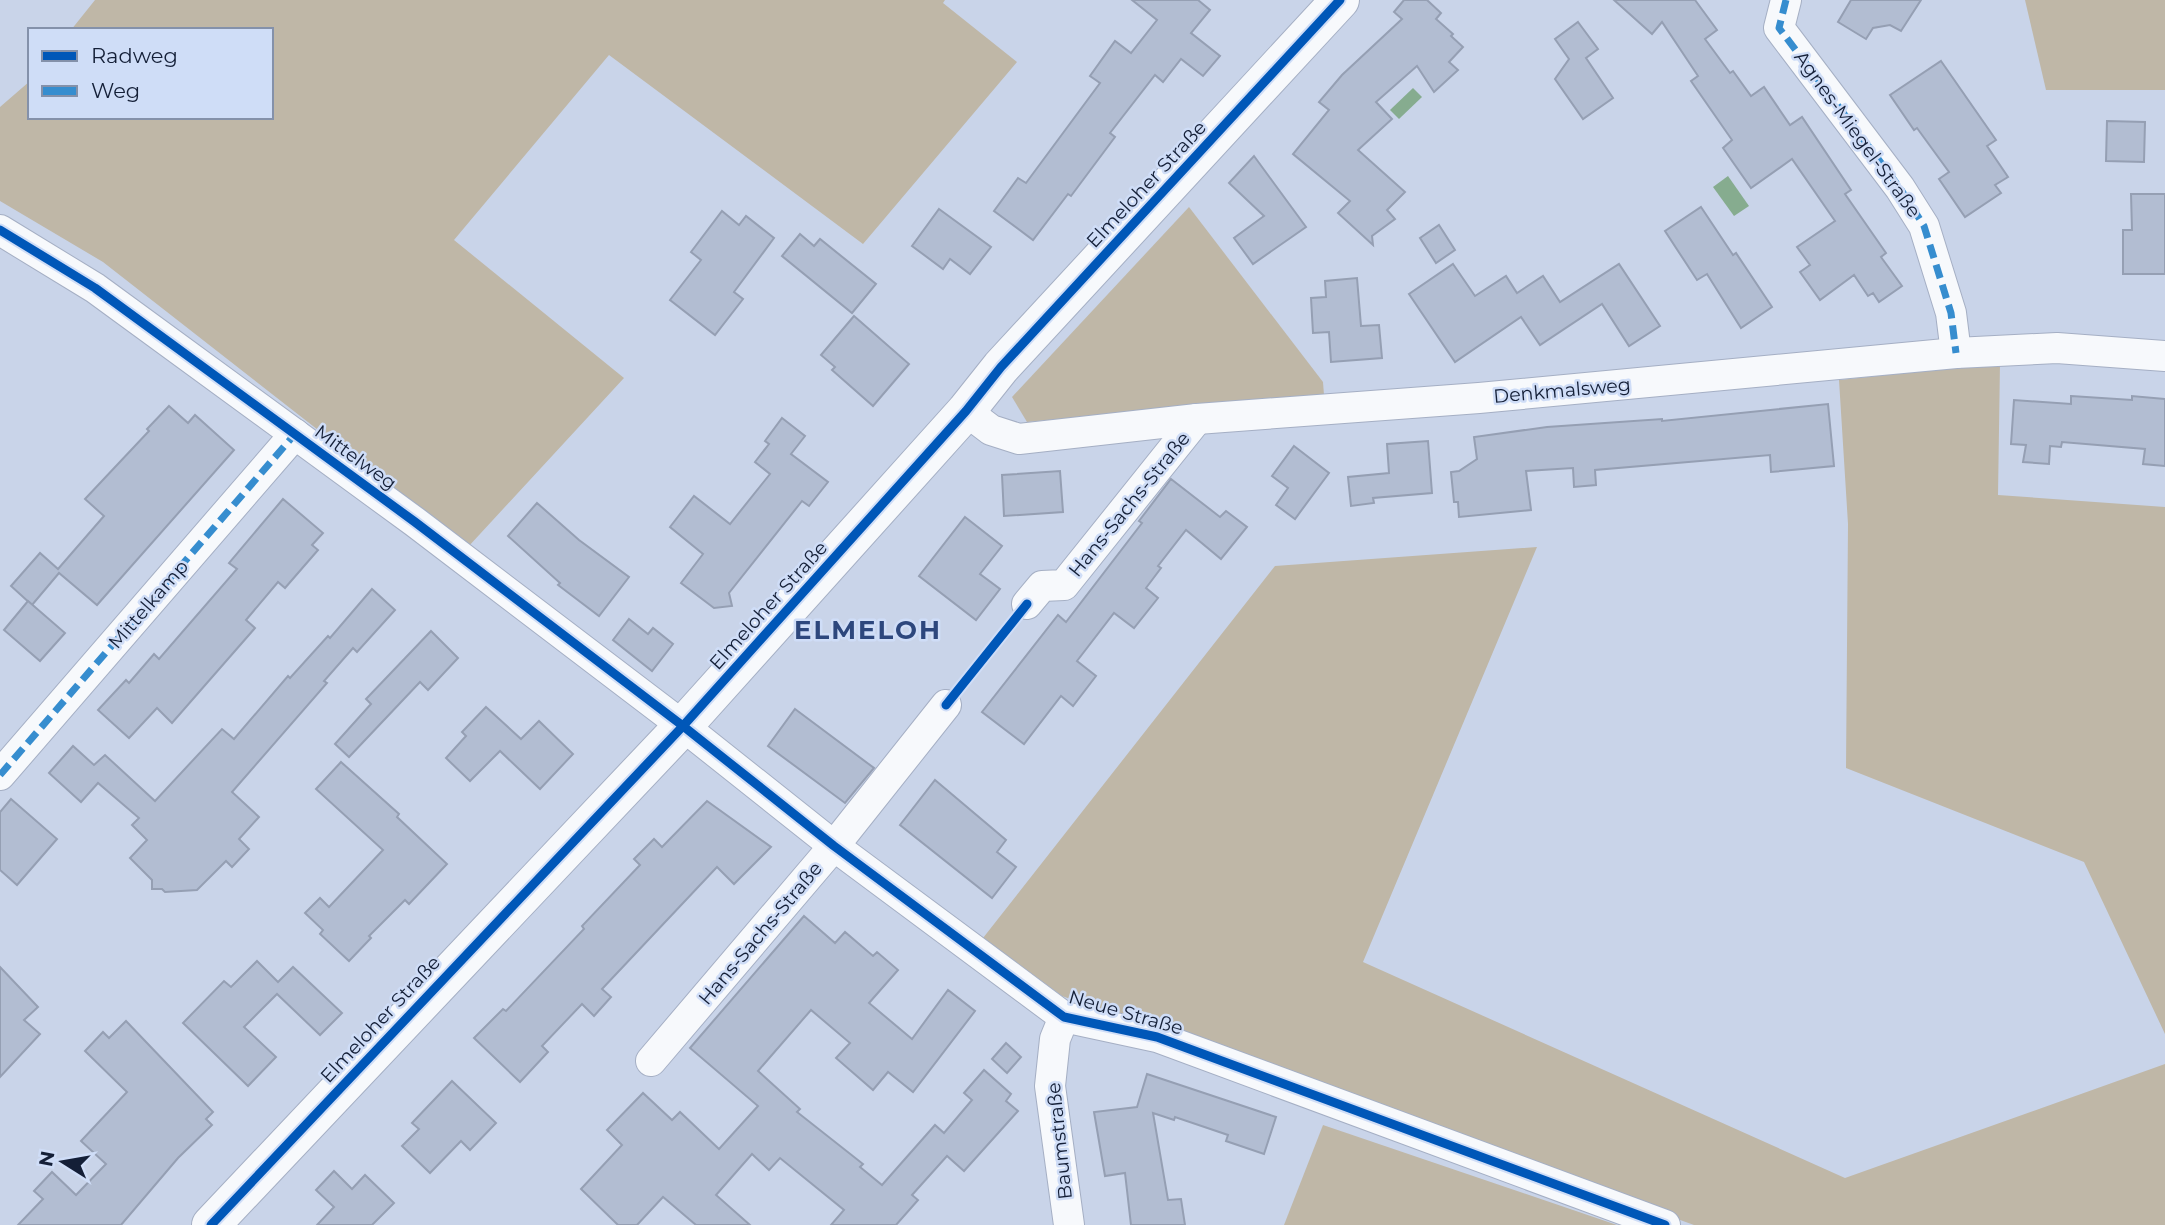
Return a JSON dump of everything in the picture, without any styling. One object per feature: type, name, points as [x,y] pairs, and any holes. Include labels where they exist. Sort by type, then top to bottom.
[{"type":"street","name":"Elmeloher Straße","points":[[211,1225],[683,726],[967,411],[1001,367],[1340,0]]},
{"type":"street","name":"Agnes-Miegel-Straße","points":[[1786,0],[1779,28],[1900,188],[1924,226],[1951,313],[1956,353]]},
{"type":"street","name":"Mittelweg","points":[[0,230],[94,288],[295,434],[683,726]]},
{"type":"street","name":"Denkmalsweg","points":[[967,411],[990,430],[1019,439],[1197,419],[1479,398],[1956,353],[2057,348],[2165,356]]},
{"type":"street","name":"Hans-Sachs-Straße","points":[[1027,604],[1042,586],[1064,585],[1197,419]]},
{"type":"street","name":"Mittelkamp","points":[[0,775],[295,434]]},
{"type":"street","name":"Hans-Sachs-Straße","points":[[651,1061],[834,846],[946,705]]},
{"type":"street","name":"Neue Straße","points":[[683,726],[834,846],[1064,1017],[1157,1037],[1665,1225]]},
{"type":"street","name":"Baumstraße","points":[[1064,1017],[1055,1039],[1050,1086],[1069,1225]]},
{"type":"shaded area","points":[[95,0],[945,0],[943,3],[1017,62],[863,244],[609,55],[454,240],[624,378],[468,547],[103,262],[0,201],[0,107],[28,83],[28,119],[273,119],[273,28],[73,28]]},
{"type":"shaded area","points":[[2025,0],[2165,0],[2165,90],[2046,90]]},
{"type":"shaded area","points":[[1413,88],[1422,97],[1399,119],[1390,110]]},
{"type":"shaded area","points":[[1728,176],[1749,206],[1734,216],[1713,187]]},
{"type":"shaded area","points":[[1189,207],[1323,382],[1324,395],[1027,422],[1012,397]]},
{"type":"shaded area","points":[[2000,363],[1998,495],[2165,507],[2165,1034],[2084,862],[1846,768],[1848,524],[1839,380]]},
{"type":"shaded area","points":[[1537,547],[1363,962],[1845,1178],[2165,1064],[2165,1225],[1694,1225],[1062,996],[983,938],[1275,566]]},
{"type":"shaded area","points":[[1323,1125],[1617,1225],[1284,1225]]},
{"type":"building","points":[[1132,0],[1198,0],[1210,10],[1191,33],[1220,56],[1203,76],[1181,59],[1163,82],[1155,75],[1110,133],[1115,137],[1071,196],[1068,194],[1033,240],[994,211],[1018,178],[1026,183],[1100,83],[1090,76],[1115,41],[1131,53],[1157,20]]},
{"type":"building","points":[[1404,0],[1427,0],[1441,13],[1436,19],[1463,47],[1449,62],[1458,70],[1434,92],[1417,66],[1376,102],[1392,119],[1358,150],[1405,192],[1387,210],[1395,219],[1372,236],[1373,245],[1338,213],[1350,201],[1293,154],[1329,110],[1319,102],[1342,75],[1402,19],[1394,12]]},
{"type":"building","points":[[1614,0],[1695,0],[1717,30],[1705,39],[1751,96],[1764,87],[1790,125],[1802,117],[1851,190],[1845,194],[1886,253],[1881,257],[1902,286],[1879,302],[1873,293],[1868,296],[1854,275],[1820,300],[1800,272],[1810,265],[1797,247],[1835,221],[1792,159],[1751,188],[1723,148],[1732,140],[1691,81],[1698,76],[1662,22],[1652,34]]},
{"type":"building","points":[[1851,0],[1921,0],[1901,31],[1890,25],[1873,28],[1866,39],[1838,22]]},
{"type":"building","points":[[1578,22],[1598,49],[1586,58],[1613,98],[1583,119],[1555,79],[1569,59],[1555,39]]},
{"type":"building","points":[[1941,61],[1996,140],[1987,146],[2008,177],[1995,185],[2001,193],[1965,217],[1939,179],[1949,172],[1917,128],[1914,130],[1890,95]]},
{"type":"building","points":[[2107,121],[2145,122],[2144,162],[2106,161]]},
{"type":"building","points":[[1254,156],[1306,227],[1253,264],[1234,238],[1264,216],[1229,183]]},
{"type":"building","points":[[2131,194],[2165,194],[2165,274],[2123,274],[2123,230],[2132,230]]},
{"type":"building","points":[[1701,207],[1772,307],[1741,328],[1707,274],[1697,280],[1665,231]]},
{"type":"building","points":[[939,209],[991,247],[970,274],[950,259],[943,269],[912,246]]},
{"type":"building","points":[[722,211],[739,225],[746,216],[774,238],[734,292],[743,299],[715,335],[670,300],[701,260],[691,252]]},
{"type":"building","points":[[1439,225],[1455,250],[1436,263],[1420,238]]},
{"type":"building","points":[[800,234],[814,246],[820,239],[876,284],[852,313],[782,256]]},
{"type":"building","points":[[1453,264],[1475,296],[1506,276],[1517,293],[1543,276],[1560,302],[1619,264],[1660,326],[1629,346],[1602,304],[1540,345],[1521,317],[1455,362],[1409,294]]},
{"type":"building","points":[[1357,278],[1361,326],[1379,325],[1382,358],[1331,362],[1329,332],[1313,333],[1311,298],[1326,297],[1325,281]]},
{"type":"building","points":[[854,316],[909,364],[873,406],[832,370],[835,367],[821,355]]},
{"type":"building","points":[[2071,396],[2165,399],[2165,466],[2143,464],[2145,449],[2062,442],[2061,447],[2050,446],[2049,464],[2023,462],[2026,445],[2011,444],[2014,400],[2071,404]]},
{"type":"building","points":[[1828,404],[1834,466],[1771,472],[1770,455],[1595,470],[1596,485],[1574,487],[1573,468],[1526,471],[1531,510],[1459,517],[1458,502],[1454,502],[1451,472],[1459,471],[1477,459],[1474,437],[1547,427],[1662,421]]},
{"type":"building","points":[[169,406],[188,423],[195,415],[234,450],[97,605],[59,573],[32,605],[11,586],[40,553],[58,569],[104,516],[85,499]]},
{"type":"building","points":[[782,418],[805,436],[791,454],[828,482],[809,506],[802,501],[729,593],[732,606],[714,608],[681,583],[703,554],[670,527],[694,496],[730,524],[770,474],[755,462],[769,444],[765,441]]},
{"type":"building","points":[[1428,441],[1432,493],[1373,498],[1374,503],[1351,506],[1348,477],[1389,473],[1387,444]]},
{"type":"building","points":[[1294,446],[1329,473],[1295,519],[1276,505],[1288,488],[1272,476]]},
{"type":"building","points":[[1060,471],[1063,512],[1004,516],[1002,475]]},
{"type":"building","points":[[1171,479],[1220,517],[1226,511],[1247,527],[1221,559],[1186,530],[1158,566],[1161,568],[1146,588],[1158,598],[1134,628],[1114,613],[1077,661],[1096,676],[1073,706],[1061,696],[1024,744],[982,712],[1058,615],[1066,622],[1142,523],[1139,521]]},
{"type":"building","points":[[283,499],[323,533],[312,545],[318,550],[285,588],[278,582],[246,620],[255,628],[172,723],[157,708],[129,738],[98,710],[126,680],[129,683],[154,654],[159,659],[237,569],[229,563]]},
{"type":"building","points":[[537,503],[579,540],[629,577],[599,616],[558,585],[560,583],[508,536]]},
{"type":"building","points":[[965,517],[1002,546],[980,574],[1000,589],[976,620],[919,576]]},
{"type":"building","points":[[372,589],[395,610],[357,652],[353,648],[324,681],[327,683],[232,792],[259,817],[239,839],[249,849],[232,867],[226,861],[197,890],[165,892],[162,889],[152,889],[152,880],[130,858],[147,840],[132,825],[139,818],[98,783],[81,802],[49,773],[73,746],[94,765],[105,755],[155,801],[222,729],[234,739],[288,676],[290,678],[328,636],[330,638]]},
{"type":"building","points":[[28,601],[65,633],[40,661],[4,630]]},
{"type":"building","points":[[629,619],[648,634],[653,628],[673,644],[652,671],[613,640]]},
{"type":"building","points":[[431,631],[458,658],[428,690],[420,682],[349,757],[335,744],[371,704],[366,699]]},
{"type":"building","points":[[486,707],[521,739],[539,721],[573,754],[540,789],[500,751],[470,781],[446,758],[466,736],[462,732]]},
{"type":"building","points":[[795,709],[874,768],[845,803],[768,746]]},
{"type":"building","points":[[341,762],[399,814],[397,817],[447,864],[409,904],[405,900],[369,936],[371,938],[349,961],[320,934],[323,930],[305,913],[320,898],[329,907],[383,850],[316,789]]},
{"type":"building","points":[[935,780],[1006,840],[997,852],[1016,867],[992,898],[900,825]]},
{"type":"building","points":[[11,799],[57,839],[17,885],[0,870],[0,812]]},
{"type":"building","points":[[707,801],[771,847],[734,884],[717,867],[602,989],[611,997],[594,1016],[582,1004],[542,1046],[548,1052],[520,1082],[474,1038],[503,1009],[506,1011],[584,929],[582,926],[640,865],[634,859],[654,839],[662,847]]},
{"type":"building","points":[[804,916],[835,943],[845,932],[873,956],[877,952],[898,970],[869,1003],[912,1039],[948,990],[975,1011],[913,1092],[888,1072],[873,1090],[836,1058],[850,1043],[811,1010],[758,1071],[800,1109],[797,1112],[863,1164],[860,1167],[882,1185],[935,1125],[944,1133],[972,1100],[964,1093],[984,1070],[1011,1094],[1006,1101],[1018,1111],[964,1171],[947,1156],[912,1195],[918,1200],[896,1225],[831,1225],[844,1210],[780,1158],[769,1170],[752,1154],[716,1195],[750,1225],[696,1225],[663,1197],[637,1225],[618,1225],[581,1189],[622,1145],[607,1130],[643,1093],[672,1120],[680,1112],[719,1149],[758,1106],[690,1048]]},
{"type":"building","points":[[257,961],[278,982],[293,967],[342,1013],[320,1035],[277,994],[244,1027],[276,1057],[248,1086],[183,1023],[224,981],[231,987]]},
{"type":"building","points":[[0,967],[38,1007],[24,1020],[40,1034],[0,1077]]},
{"type":"building","points":[[126,1021],[213,1112],[206,1119],[212,1125],[178,1158],[121,1225],[18,1225],[43,1199],[34,1191],[52,1172],[76,1195],[106,1164],[81,1141],[127,1092],[85,1051],[103,1032],[109,1038]]},
{"type":"building","points":[[1006,1043],[1021,1057],[1007,1073],[992,1059]]},
{"type":"building","points":[[1147,1074],[1276,1117],[1264,1154],[1226,1141],[1228,1135],[1175,1117],[1174,1120],[1153,1113],[1168,1200],[1181,1199],[1185,1225],[1131,1225],[1125,1173],[1105,1176],[1094,1112],[1137,1107]]},
{"type":"building","points":[[452,1081],[496,1123],[470,1150],[461,1141],[430,1173],[402,1146],[419,1129],[412,1123]]},
{"type":"building","points":[[334,1171],[352,1189],[365,1175],[394,1203],[372,1225],[317,1225],[334,1207],[316,1190]]},
{"type":"marked path","points":[[1786,0],[1779,28],[1900,188],[1924,226],[1951,313],[1956,353]]},
{"type":"marked path","points":[[0,775],[295,434]]},
{"type":"cycle path","points":[[211,1225],[683,726],[966,411],[1001,367],[1340,0]]},
{"type":"cycle path","points":[[0,230],[95,288],[415,522],[683,726],[834,846],[1064,1017],[1157,1037],[1665,1225]]},
{"type":"cycle path","points":[[946,705],[1027,604]]},
{"type":"district","name":"ELMELOH","points":[[868,630]]}]
